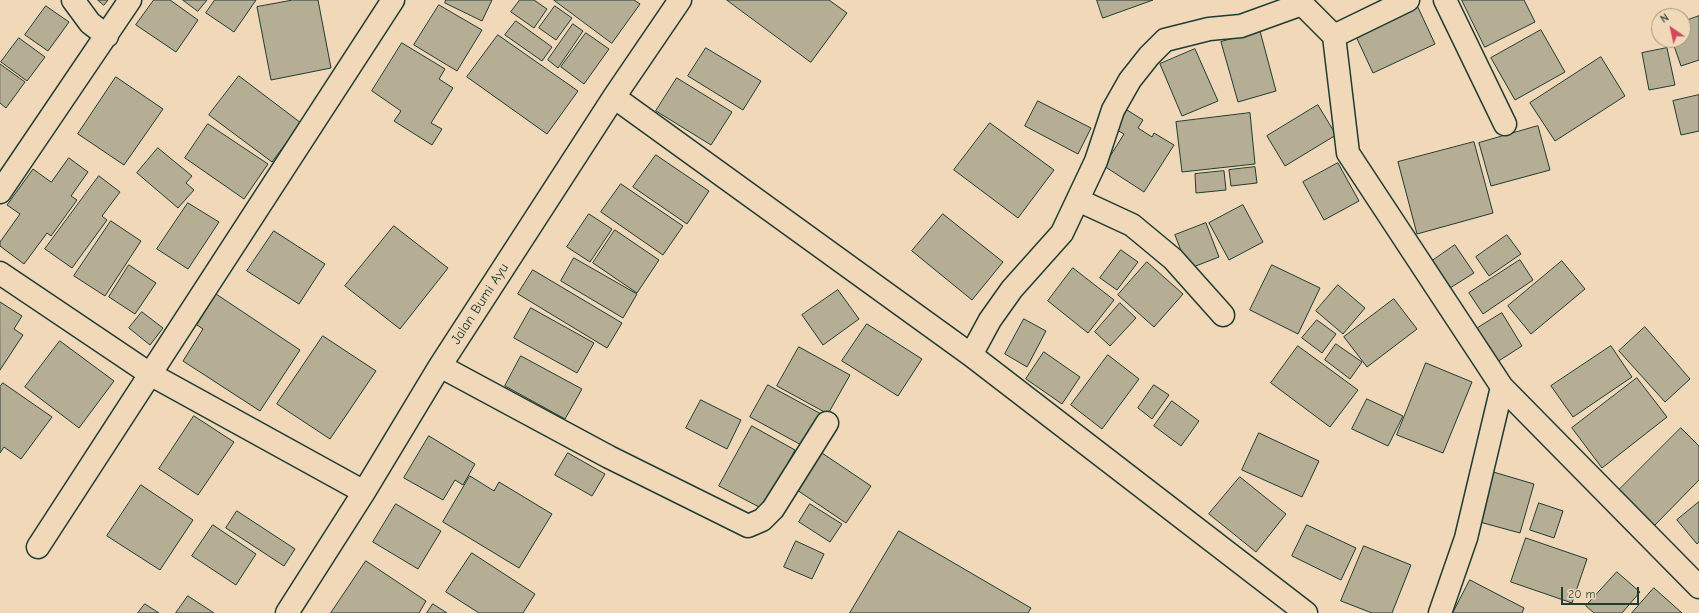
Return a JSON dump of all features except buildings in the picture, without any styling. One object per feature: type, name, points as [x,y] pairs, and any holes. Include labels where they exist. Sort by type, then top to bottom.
[{"type":"street","points":[[73,0],[90,23],[107,36]]},
{"type":"street","points":[[0,192],[130,0]]},
{"type":"street","points":[[38,547],[393,0]]},
{"type":"street","points":[[1334,36],[1408,0]]},
{"type":"street","points":[[1445,0],[1505,124]]},
{"type":"street","name":"Jalan Bumi Ayu","points":[[287,613],[364,492],[440,366],[678,1]]},
{"type":"street","points":[[971,355],[990,320],[1012,289],[1062,233],[1096,161],[1113,110],[1130,80],[1148,56],[1165,40],[1209,29],[1241,26],[1301,2],[1334,36],[1348,153],[1502,387],[1699,587]]},
{"type":"street","points":[[614,97],[971,355],[1306,613]]},
{"type":"street","points":[[1078,200],[1132,226],[1174,259],[1223,315]]},
{"type":"street","points":[[0,273],[150,374],[364,492]]},
{"type":"street","points":[[440,366],[609,457],[748,526],[762,520],[773,509],[827,423]]},
{"type":"street","points":[[1440,613],[1466,538],[1502,387]]}]
